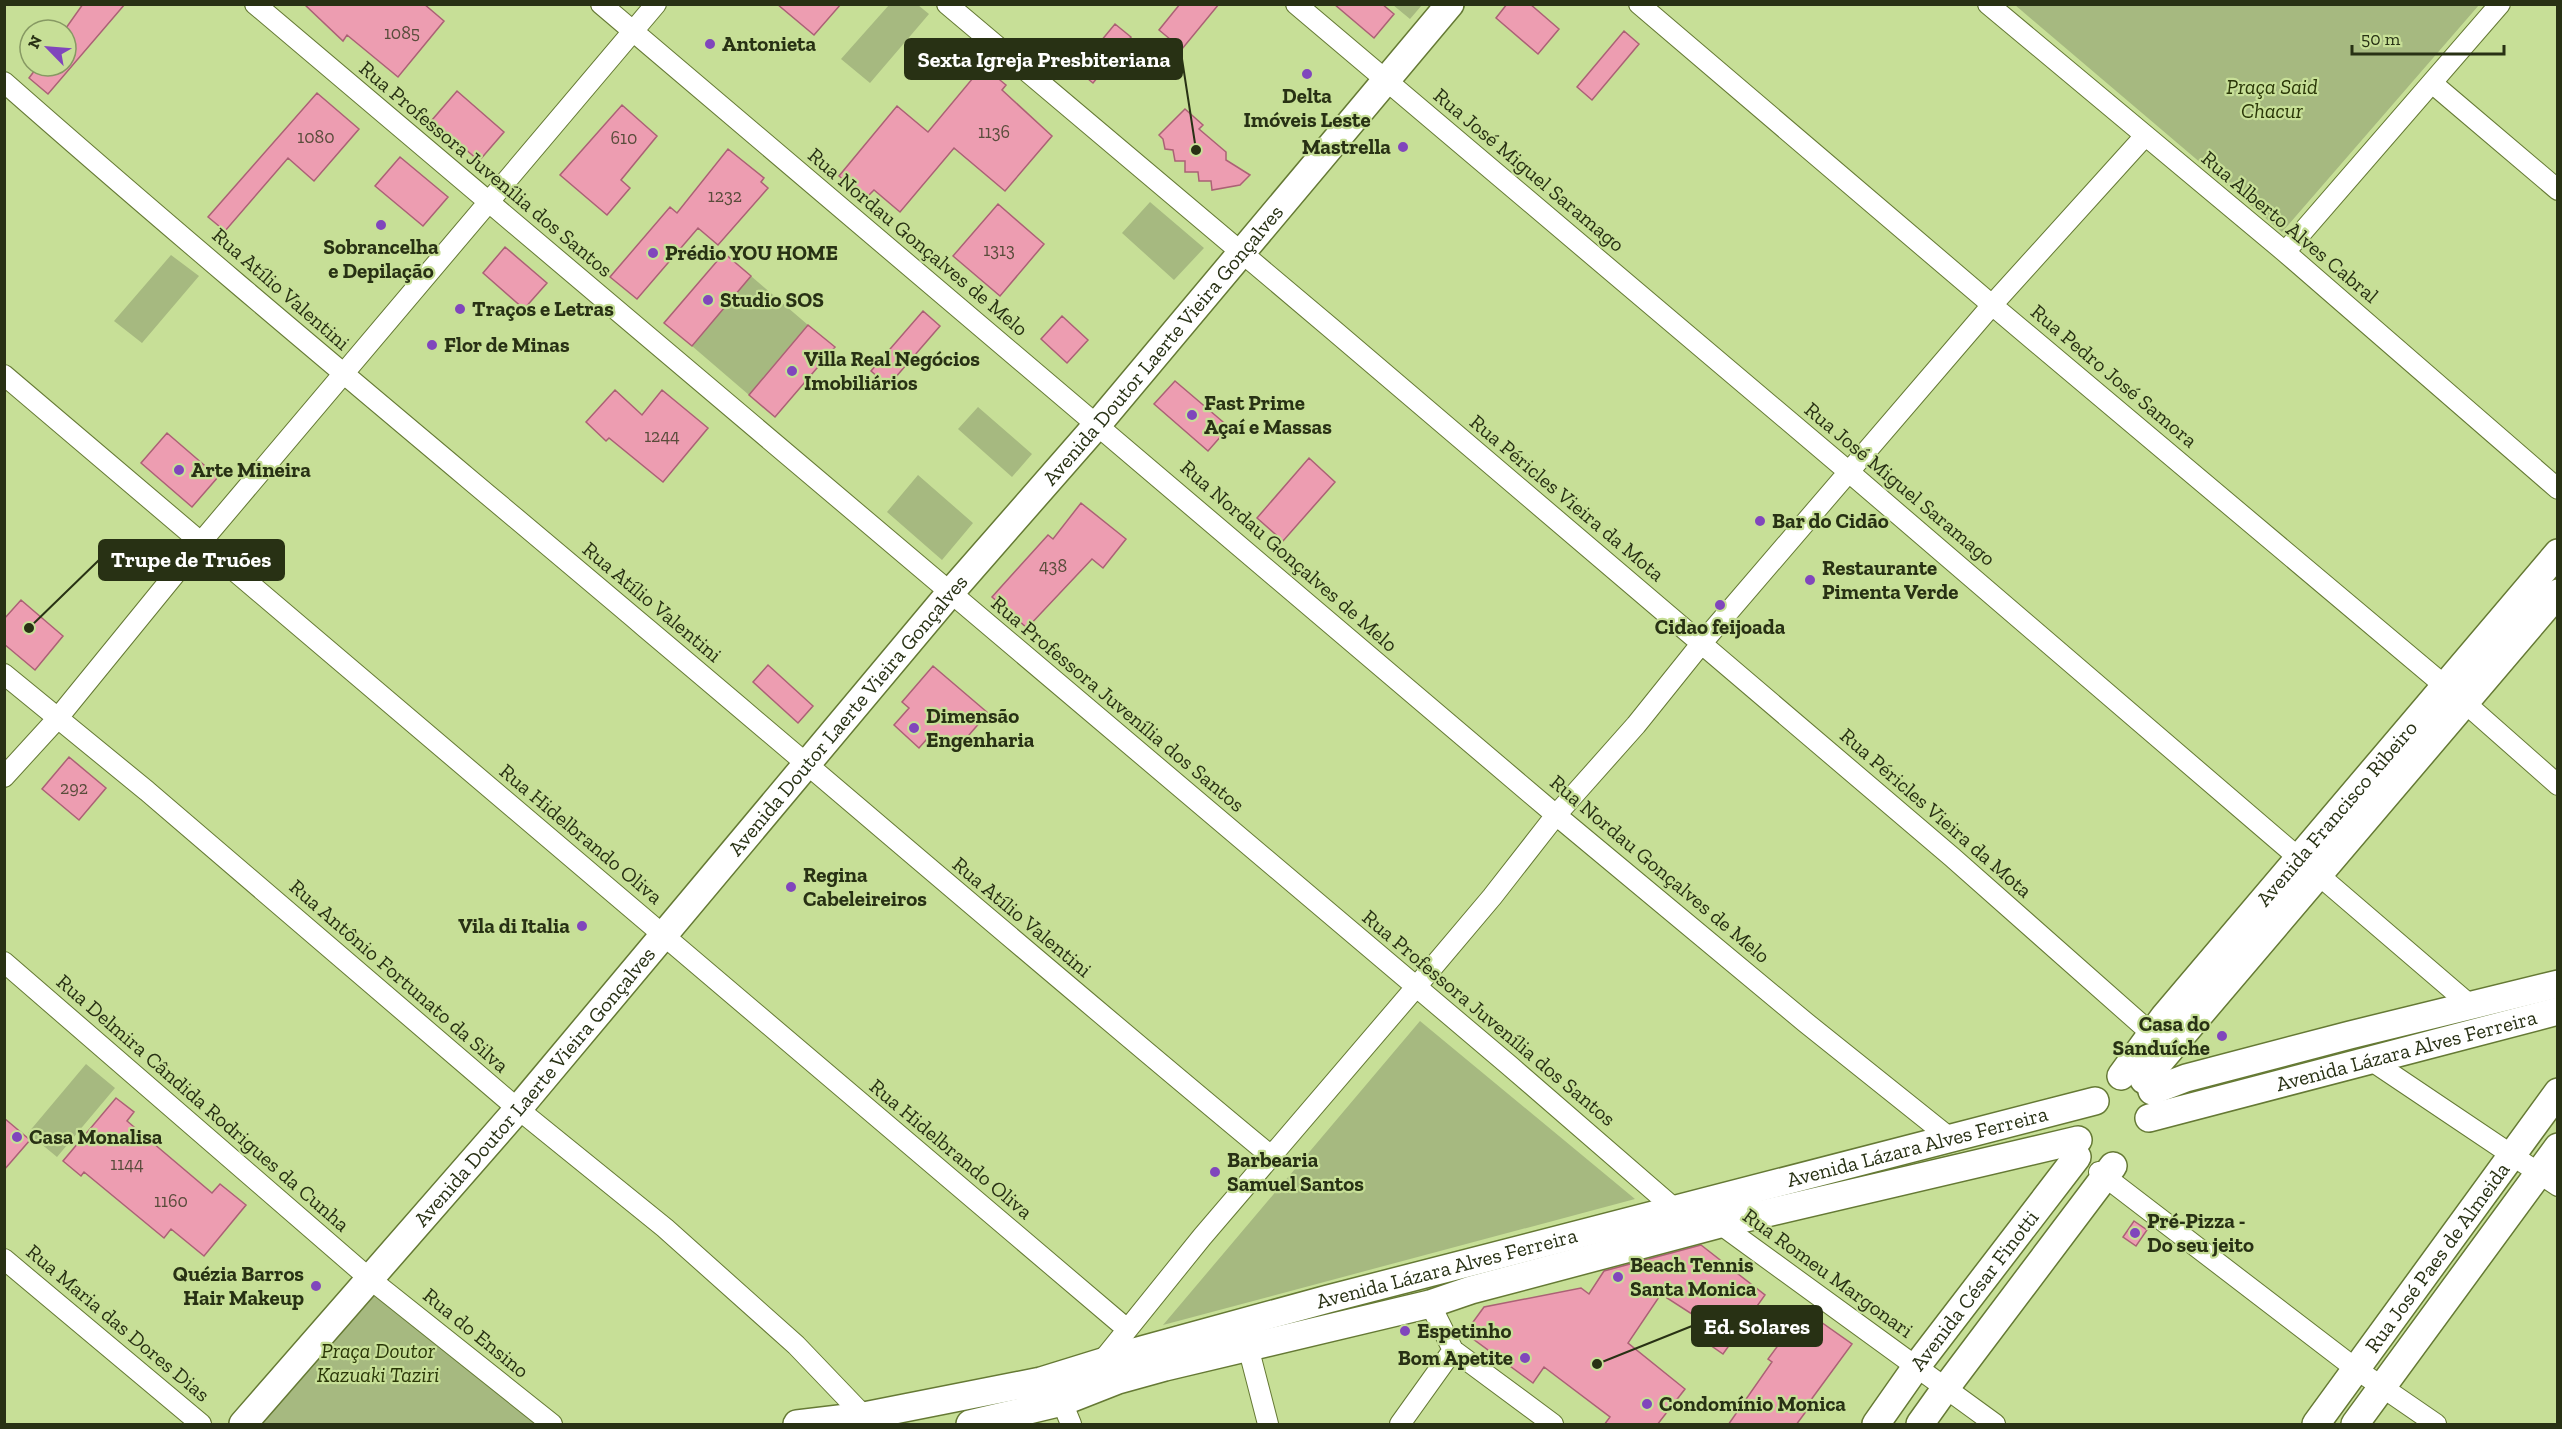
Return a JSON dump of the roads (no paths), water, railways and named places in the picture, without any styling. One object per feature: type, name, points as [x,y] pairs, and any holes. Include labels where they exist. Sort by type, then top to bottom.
[{"type":"main road","name":"Avenida Doutor Laerte Vieira Gonçalves","points":[[243,1425],[518,1109],[809,765],[950,593],[1097,425],[1450,4]]},
{"type":"main road","name":"Avenida Francisco Ribeiro","points":[[2139,1082],[2309,865],[2455,694],[2558,554]]},
{"type":"main road","name":"Avenida Francisco Ribeiro","points":[[2455,694],[2558,592]]},
{"type":"main road","name":"Avenida Francisco Ribeiro","points":[[2139,1082],[2151,1033],[2309,865]]},
{"type":"main road","name":"Avenida Lázara Alves Ferreira","points":[[2139,1082],[2186,1078],[2469,1004],[2558,984]]},
{"type":"main road","name":"Avenida Lázara Alves Ferreira","points":[[2140,1133],[2372,1061],[2558,1011]]},
{"type":"main road","points":[[2139,1082],[2140,1133],[2095,1162],[2095,1101],[2109,1084],[2139,1082]]},
{"type":"main road","name":"Rua José Paes de Almeida","points":[[2316,1425],[2558,1092]]},
{"type":"main road","name":"Avenida Lázara Alves Ferreira","points":[[797,1425],[865,1420],[1041,1381],[1102,1361],[1430,1304],[1528,1261],[1675,1209],[1724,1199],[2095,1101]]},
{"type":"main road","name":"Rua José Paes de Almeida","points":[[2355,1425],[2548,1180],[2558,1147]]},
{"type":"main road","name":"Avenida Lázara Alves Ferreira","points":[[970,1425],[1066,1413],[1118,1380],[1245,1336],[1528,1261],[1720,1224],[2095,1162]]},
{"type":"main road","name":"Avenida César Finotti","points":[[1876,1425],[1916,1367],[2095,1162]]},
{"type":"main road","name":"Avenida César Finotti","points":[[1920,1425],[2095,1162]]},
{"type":"street","name":"Rua Professora Juvenília dos Santos","points":[[255,4],[1675,1209]]},
{"type":"street","name":"Rua Nordau Gonçalves de Melo","points":[[601,4],[1557,815],[1805,1022],[1950,1138]]},
{"type":"street","points":[[4,777],[57,718],[202,541],[656,4]]},
{"type":"street","name":"Rua Péricles Vieira da Mota","points":[[947,4],[1952,857],[2151,1033]]},
{"type":"street","name":"Rua José Miguel Saramago","points":[[1296,4],[1849,472],[2469,1004]]},
{"type":"street","name":"Rua Pedro José Samora","points":[[1639,4],[1992,305],[2455,694],[2558,785]]},
{"type":"street","points":[[2284,252],[2500,4]]},
{"type":"street","name":"Rua Alberto Alves Cabral","points":[[1992,6],[2144,137],[2284,252],[2558,489]]},
{"type":"street","points":[[2432,82],[2558,190]]},
{"type":"street","name":"Rua Atílio Valentini","points":[[7,89],[809,765],[976,910],[1270,1156]]},
{"type":"street","points":[[1102,1361],[1270,1156],[1416,987],[1701,644],[1992,305],[2144,137]]},
{"type":"street","name":"Rua Hidelbrando Oliva","points":[[4,375],[1127,1329]]},
{"type":"street","name":"Rua Antônio Fortunato da Silva","points":[[4,674],[156,798],[518,1109],[665,1228],[796,1345],[865,1420]]},
{"type":"street","name":"Rua Delmira Cândida Rodrigues da Cunha","points":[[4,962],[370,1279]]},
{"type":"street","points":[[2372,1061],[2548,1180]]},
{"type":"street","points":[[2095,1162],[2356,1369],[2436,1425]]},
{"type":"street","name":"Rua Romeu Margonari","points":[[1720,1224],[1995,1425]]},
{"type":"street","name":"Rua Maria das Dores Dias","points":[[4,1259],[201,1425]]},
{"type":"street","name":"Rua do Ensino","points":[[370,1279],[552,1425]]},
{"type":"street","points":[[1430,1304],[1453,1350],[1553,1425]]},
{"type":"street","points":[[1245,1336],[1268,1425]]},
{"type":"street","points":[[1401,1425],[1453,1350]]},
{"type":"place","name":"Antonieta","points":[[710,44]]},
{"type":"place","name":"Delta Imóveis Leste","points":[[1307,74]]},
{"type":"place","name":"Mastrella","points":[[1403,147]]},
{"type":"place","name":"Sexta Igreja Presbiteriana","points":[[1196,150]]},
{"type":"place","name":"Sobrancelha e Depilação","points":[[381,225]]},
{"type":"place","name":"Prédio YOU HOME","points":[[653,253]]},
{"type":"place","name":"Studio SOS","points":[[708,300]]},
{"type":"place","name":"Traços e Letras","points":[[460,309]]},
{"type":"place","name":"Flor de Minas","points":[[432,345]]},
{"type":"place","name":"Villa Real Negócios Imobiliários","points":[[792,371]]},
{"type":"place","name":"Fast Prime Açaí e Massas","points":[[1192,415]]},
{"type":"place","name":"Arte Mineira","points":[[179,470]]},
{"type":"place","name":"Bar do Cidão","points":[[1760,521]]},
{"type":"place","name":"Restaurante Pimenta Verde","points":[[1810,580]]},
{"type":"place","name":"Cidao feijoada","points":[[1720,605]]},
{"type":"place","name":"Trupe de Truões","points":[[29,628]]},
{"type":"place","name":"Dimensão Engenharia","points":[[914,728]]},
{"type":"place","name":"Regina Cabeleireiros","points":[[791,887]]},
{"type":"place","name":"Vila di Italia","points":[[582,926]]},
{"type":"place","name":"Casa do Sanduíche","points":[[2222,1036]]},
{"type":"place","name":"Casa Monalisa","points":[[17,1137]]},
{"type":"place","name":"Barbearia Samuel Santos","points":[[1215,1172]]},
{"type":"place","name":"Pré-Pizza - Do seu jeito","points":[[2135,1233]]},
{"type":"place","name":"Beach Tennis Santa Monica","points":[[1618,1277]]},
{"type":"place","name":"Quézia Barros Hair Makeup","points":[[316,1286]]},
{"type":"place","name":"Espetinho","points":[[1405,1331]]},
{"type":"place","name":"Bom Apetite","points":[[1525,1358]]},
{"type":"place","name":"Ed. Solares","points":[[1597,1364]]},
{"type":"place","name":"Condomínio Monica","points":[[1647,1404]]},
{"type":"park label","name":"Praça Said Chacur","points":[[2272,99]]},
{"type":"park label","name":"Praça Doutor Kazuaki Taziri","points":[[378,1363]]}]
